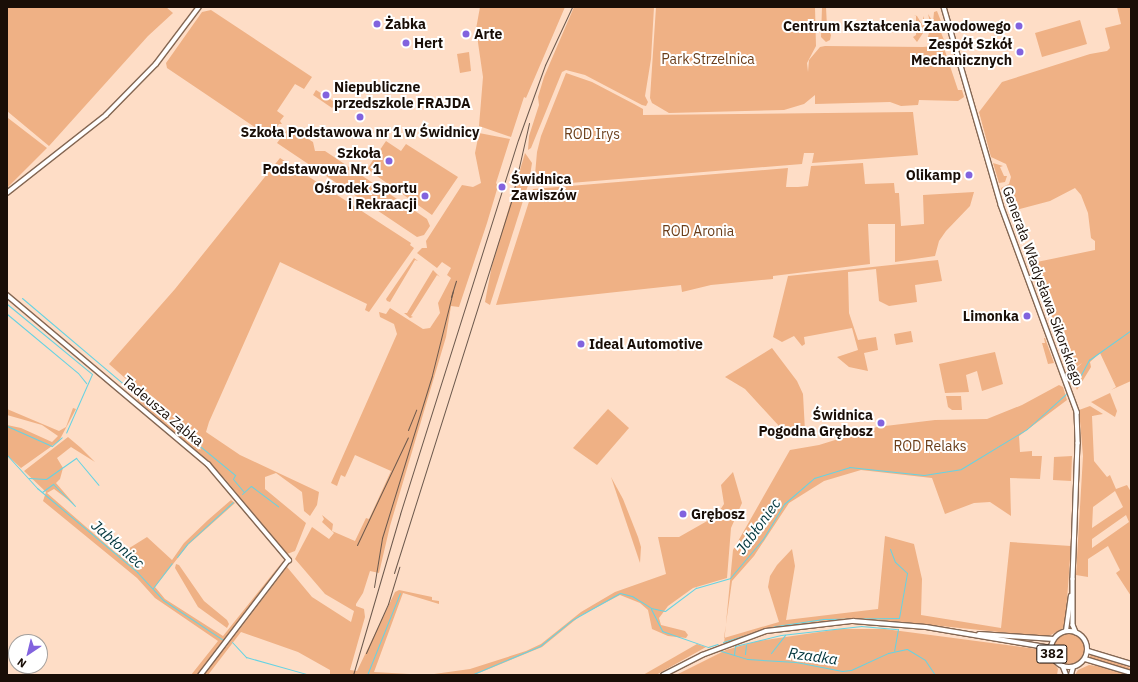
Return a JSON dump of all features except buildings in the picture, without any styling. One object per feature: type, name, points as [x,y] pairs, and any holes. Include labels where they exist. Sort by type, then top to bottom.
[{"type":"main road","points":[[663,675],[722,646],[766,631],[800,625],[854,621],[892,623],[1051,648]]},
{"type":"main road","name":"382","points":[[1063,667],[1073,667],[1085,659],[1088,651],[1085,640],[1076,632],[1066,631],[1054,639],[1051,648],[1055,661],[1063,667],[1066,675]]},
{"type":"main road","points":[[966,634],[1054,639]]},
{"type":"main road","name":"382","points":[[1088,651],[1131,664]]},
{"type":"main road","name":"382","points":[[1085,659],[1131,673]]},
{"type":"main road","name":"382","points":[[1071,675],[1073,667]]},
{"type":"street","points":[[7,193],[106,115],[156,64],[199,7]]},
{"type":"street","name":"Generała Władysława Sikorskiego","points":[[944,7],[1001,205],[1077,412],[1078,443],[1073,579],[1073,625],[1076,632]]},
{"type":"street","name":"Tadeusza Ząbka","points":[[7,295],[204,460],[289,560],[201,675]]},
{"type":"street","name":"Generała Władysława Sikorskiego","points":[[1066,631],[1073,579]]},
{"type":"green space","points":[[7,7],[166,7],[173,13],[148,36],[49,146],[7,111]]},
{"type":"green space","points":[[480,7],[565,7],[526,98],[524,97],[511,137],[479,126],[483,77],[476,29]]},
{"type":"green space","points":[[574,7],[654,7],[651,59],[645,96],[648,102],[646,106],[642,105],[585,75],[566,70],[562,72],[531,148],[528,150],[529,136],[539,105],[538,97],[544,77]]},
{"type":"green space","name":"Park Strzelnica","points":[[656,7],[815,7],[816,46],[807,63],[808,72],[809,60],[820,47],[825,46],[923,47],[943,45],[958,90],[962,90],[964,97],[958,101],[919,100],[918,105],[901,106],[890,102],[815,104],[815,95],[804,104],[784,110],[669,113],[652,103],[650,98]]},
{"type":"green space","points":[[822,7],[826,7],[827,27],[831,35],[830,40],[826,42],[821,37]]},
{"type":"green space","points":[[1117,7],[1131,7],[1131,381],[1111,390],[1116,387],[1100,353],[1090,362],[1091,367],[1077,390],[1071,377],[1073,372],[1082,363],[1072,370],[1070,368],[1032,263],[1095,250],[1095,241],[1091,238],[1088,213],[1081,195],[1075,188],[1050,201],[1009,212],[1001,188],[1009,184],[1011,177],[1006,164],[991,157],[979,112],[1002,82],[1090,54],[1107,51],[1110,48],[1105,28],[1121,24]]},
{"type":"green space","points":[[211,10],[312,77],[304,89],[295,84],[277,111],[284,116],[280,121],[282,124],[279,124],[271,138],[167,68],[166,63],[202,12]]},
{"type":"green space","points":[[937,11],[944,29],[940,30],[944,40],[927,40],[931,26],[928,14],[933,22],[934,12]]},
{"type":"green space","points":[[914,15],[917,16],[923,26],[923,16],[927,27],[917,42],[913,37],[916,35],[916,16]]},
{"type":"green space","points":[[1080,20],[1087,44],[1042,57],[1035,33]]},
{"type":"green space","points":[[469,52],[471,71],[460,73],[457,54]]},
{"type":"green space","name":"ROD Irys","points":[[566,73],[592,82],[634,104],[643,109],[643,115],[913,112],[918,155],[812,163],[814,153],[804,153],[802,164],[534,186],[537,152],[541,136]]},
{"type":"green space","points":[[316,90],[336,103],[332,108],[313,95]]},
{"type":"green space","points":[[7,118],[47,148],[7,188]]},
{"type":"green space","points":[[289,127],[313,142],[315,151],[325,151],[427,219],[430,226],[424,235],[417,237],[277,143]]},
{"type":"green space","points":[[479,133],[510,139],[496,183],[498,186],[459,307],[451,306],[446,337],[390,526],[379,573],[370,571],[363,593],[356,604],[356,606],[364,609],[365,617],[350,670],[357,671],[395,592],[399,590],[432,597],[432,600],[439,601],[439,604],[403,593],[374,672],[427,675],[330,675],[330,670],[298,652],[241,632],[208,675],[191,675],[218,641],[155,598],[137,578],[43,501],[46,492],[24,471],[68,437],[81,448],[95,462],[71,447],[57,458],[63,468],[60,479],[56,483],[75,505],[54,489],[47,493],[116,553],[123,552],[147,537],[172,560],[184,543],[208,520],[231,500],[235,503],[188,545],[155,587],[165,599],[223,636],[283,561],[222,644],[226,647],[287,567],[312,597],[351,622],[354,611],[325,594],[295,559],[312,527],[329,539],[334,533],[322,522],[324,519],[322,515],[333,524],[332,531],[355,541],[366,518],[369,519],[391,471],[355,455],[345,477],[341,475],[337,486],[331,483],[397,334],[394,324],[380,317],[379,312],[386,314],[390,308],[423,329],[430,328],[440,313],[438,303],[451,278],[447,275],[451,268],[442,262],[437,268],[417,253],[422,248],[427,248],[426,241],[462,185],[473,187],[481,183],[475,153]]},
{"type":"green space","name":"Ośrodek Sportu i Rekraacji","points":[[386,141],[401,151],[406,144],[458,177],[432,215],[367,169]]},
{"type":"green space","points":[[525,153],[532,163],[529,182],[490,305],[485,302],[492,265]]},
{"type":"green space","points":[[280,158],[411,243],[410,245],[414,248],[369,312],[365,310],[367,304],[280,262],[209,422],[206,432],[240,455],[319,492],[317,505],[310,516],[304,511],[302,492],[276,473],[265,477],[265,489],[306,523],[295,551],[287,554],[225,479],[194,449],[137,400],[142,393],[109,364],[175,289]]},
{"type":"green space","name":"ROD Aronia","points":[[863,163],[865,184],[894,183],[895,193],[899,193],[901,226],[924,224],[923,195],[974,192],[970,206],[946,231],[939,241],[935,256],[895,262],[895,224],[868,224],[870,264],[773,276],[773,279],[711,285],[682,292],[681,285],[496,305],[533,189],[788,168],[786,187],[798,187],[808,186],[811,166]]},
{"type":"green space","points":[[993,163],[1003,166],[1000,167],[1004,176],[1007,176],[1005,182],[999,183]]},
{"type":"green space","points":[[414,258],[418,261],[415,260],[390,302],[387,301],[386,299]]},
{"type":"green space","points":[[938,260],[942,281],[915,285],[917,302],[889,306],[879,301],[876,269],[848,272],[849,313],[858,340],[876,337],[878,350],[864,353],[868,371],[849,367],[837,357],[858,350],[852,328],[804,337],[805,344],[802,346],[794,336],[782,342],[773,337],[788,276]]},
{"type":"green space","points":[[433,270],[440,277],[437,275],[411,316],[413,317],[410,318],[404,313],[407,313]]},
{"type":"green space","points":[[911,331],[913,342],[896,345],[894,334]]},
{"type":"green space","points":[[1044,338],[1054,363],[1048,364],[1042,343],[1045,343]]},
{"type":"green space","points":[[772,348],[797,381],[803,394],[805,431],[799,435],[779,426],[745,389],[725,377]]},
{"type":"green space","points":[[995,352],[1003,384],[982,391],[977,371],[966,375],[969,392],[945,393],[939,364]]},
{"type":"green space","name":"ROD Relaks","points":[[1059,385],[1063,387],[1067,400],[1019,436],[1020,452],[1032,451],[1032,456],[1042,456],[1040,479],[1010,478],[1011,516],[990,502],[974,503],[945,514],[932,478],[861,470],[824,481],[789,503],[754,556],[732,581],[726,625],[733,550],[790,450],[819,445],[877,427],[935,420],[987,419],[1022,405]]},
{"type":"green space","points":[[1110,393],[1117,411],[1115,417],[1091,402]]},
{"type":"green space","points":[[946,396],[961,396],[962,410],[952,410],[948,407]]},
{"type":"green space","points":[[1090,406],[1103,414],[1092,416],[1094,461],[1107,477],[1110,475],[1116,489],[1127,485],[1131,492],[1131,596],[1116,573],[1120,570],[1108,546],[1088,559],[1088,577],[1076,575],[1083,456],[1079,410]],"holes":[[[1115,491],[1123,507],[1092,528],[1093,507]],[[1126,515],[1129,522],[1092,548],[1092,539]]]},
{"type":"green space","points":[[73,408],[76,409],[59,441],[21,468],[7,455],[7,425],[21,428],[52,442],[58,436],[42,425],[7,415],[7,409],[59,431],[66,427]]},
{"type":"green space","points":[[608,409],[629,428],[597,465],[573,448]]},
{"type":"green space","points":[[1072,456],[1071,481],[1053,480],[1054,457]]},
{"type":"green space","points":[[733,472],[742,503],[731,528],[727,578],[693,588],[668,606],[659,618],[661,625],[685,631],[688,635],[686,638],[668,636],[652,629],[648,610],[640,603],[620,595],[580,616],[542,647],[474,675],[427,675],[470,669],[526,651],[541,644],[581,612],[615,592],[666,574],[658,537],[679,537],[716,516],[724,504],[721,485]]},
{"type":"green space","points":[[611,477],[623,499],[638,537],[641,547],[640,563]]},
{"type":"green space","points":[[885,536],[914,544],[922,579],[921,615],[1001,628],[1010,542],[1071,546],[1065,626],[1047,637],[893,621],[845,620],[774,628],[724,644],[725,638],[779,622],[768,587],[770,576],[777,565],[792,549],[795,566],[786,620],[878,609]]},
{"type":"green space","points":[[176,564],[179,565],[204,601],[227,620],[229,624],[227,628],[198,607],[175,568]]},
{"type":"green space","points":[[840,629],[885,629],[1045,650],[1058,669],[1057,675],[676,675],[726,650],[758,641]]},
{"type":"green space","points":[[1070,633],[1076,634],[1083,640],[1086,649],[1085,655],[1079,662],[1070,665],[1064,664],[1057,658],[1054,649],[1055,643],[1061,636]]},
{"type":"green space","points":[[697,644],[706,647],[656,675],[643,675]]},
{"type":"green space","points":[[1091,654],[1131,668],[1131,670],[1089,658]]},
{"type":"green space","points":[[1089,665],[1129,675],[1075,675],[1078,670]]},
{"type":"waterway","points":[[22,298],[135,394]]},
{"type":"waterway","points":[[7,304],[92,374],[66,433]]},
{"type":"waterway","points":[[7,314],[78,373],[86,383]]},
{"type":"waterway","name":"Jabłoniec","points":[[1075,386],[1089,360],[1131,330]]},
{"type":"waterway","name":"Jabłoniec","points":[[471,675],[540,646],[572,620],[620,593],[632,596],[651,608],[665,611],[696,588],[730,578],[763,539],[784,504],[814,478],[849,467],[924,475],[961,469],[1027,429],[1067,393]]},
{"type":"waterway","points":[[151,406],[235,475],[233,479],[244,492]]},
{"type":"waterway","points":[[7,426],[52,446],[62,437]]},
{"type":"waterway","name":"Jabłoniec","points":[[7,455],[37,488],[137,572],[163,600],[223,640]]},
{"type":"waterway","points":[[29,478],[46,479],[76,458],[99,485]]},
{"type":"waterway","points":[[42,492],[53,484],[75,506]]},
{"type":"waterway","points":[[242,494],[251,486],[278,506]]},
{"type":"waterway","points":[[177,557],[187,544],[233,502]]},
{"type":"waterway","points":[[723,642],[776,626],[823,619],[899,618],[907,573],[895,562],[890,549]]},
{"type":"waterway","points":[[153,588],[172,563]]},
{"type":"waterway","points":[[367,675],[400,593]]},
{"type":"waterway","name":"Rzadka","points":[[651,609],[662,631],[708,647],[718,644]]},
{"type":"waterway","points":[[734,655],[735,646],[781,635],[861,626],[898,629],[894,651]]},
{"type":"waterway","points":[[771,653],[785,635]]},
{"type":"waterway","name":"Jabłoniec","points":[[232,642],[246,657],[310,675]]},
{"type":"waterway","points":[[745,654],[746,645]]},
{"type":"waterway","name":"Rzadka","points":[[721,651],[747,659],[796,662],[842,671],[851,670],[888,653],[907,649],[925,660],[935,675]]},
{"type":"waterway","name":"Jabłoniec","points":[[326,675],[344,675]]},
{"type":"railway","points":[[353,675],[400,514],[518,140],[545,65],[572,7]]},
{"type":"railway","points":[[394,573],[512,198],[529,123]]},
{"type":"railway","points":[[451,297],[456,281]]},
{"type":"railway","points":[[374,587],[382,538],[432,375],[453,291]]},
{"type":"railway","points":[[408,430],[416,410]]},
{"type":"railway","points":[[357,545],[408,437]]},
{"type":"railway","points":[[366,653],[388,604],[399,567]]},
{"type":"place","name":"Żabka","points":[[377,24]]},
{"type":"place","name":"Centrum Kształcenia Zawodowego","points":[[1019,26]]},
{"type":"place","name":"Arte","points":[[466,34]]},
{"type":"place","name":"Hert","points":[[406,43]]},
{"type":"place","name":"Zespół Szkół Mechanicznych","points":[[1020,52]]},
{"type":"place","name":"Niepubliczne przedszkole FRAJDA","points":[[326,95]]},
{"type":"place","name":"Szkoła Podstawowa nr 1 w Świdnicy","points":[[360,117]]},
{"type":"place","name":"Szkoła Podstawowa Nr. 1","points":[[389,161]]},
{"type":"place","name":"Olikamp","points":[[969,175]]},
{"type":"place","name":"Świdnica Zawiszów","points":[[502,187]]},
{"type":"place","name":"Ośrodek Sportu i Rekraacji","points":[[425,196]]},
{"type":"place","name":"Limonka","points":[[1027,316]]},
{"type":"place","name":"Ideal Automotive","points":[[581,344]]},
{"type":"place","name":"Świdnica Pogodna Grębosz","points":[[881,423]]},
{"type":"place","name":"Grębosz","points":[[683,514]]}]
